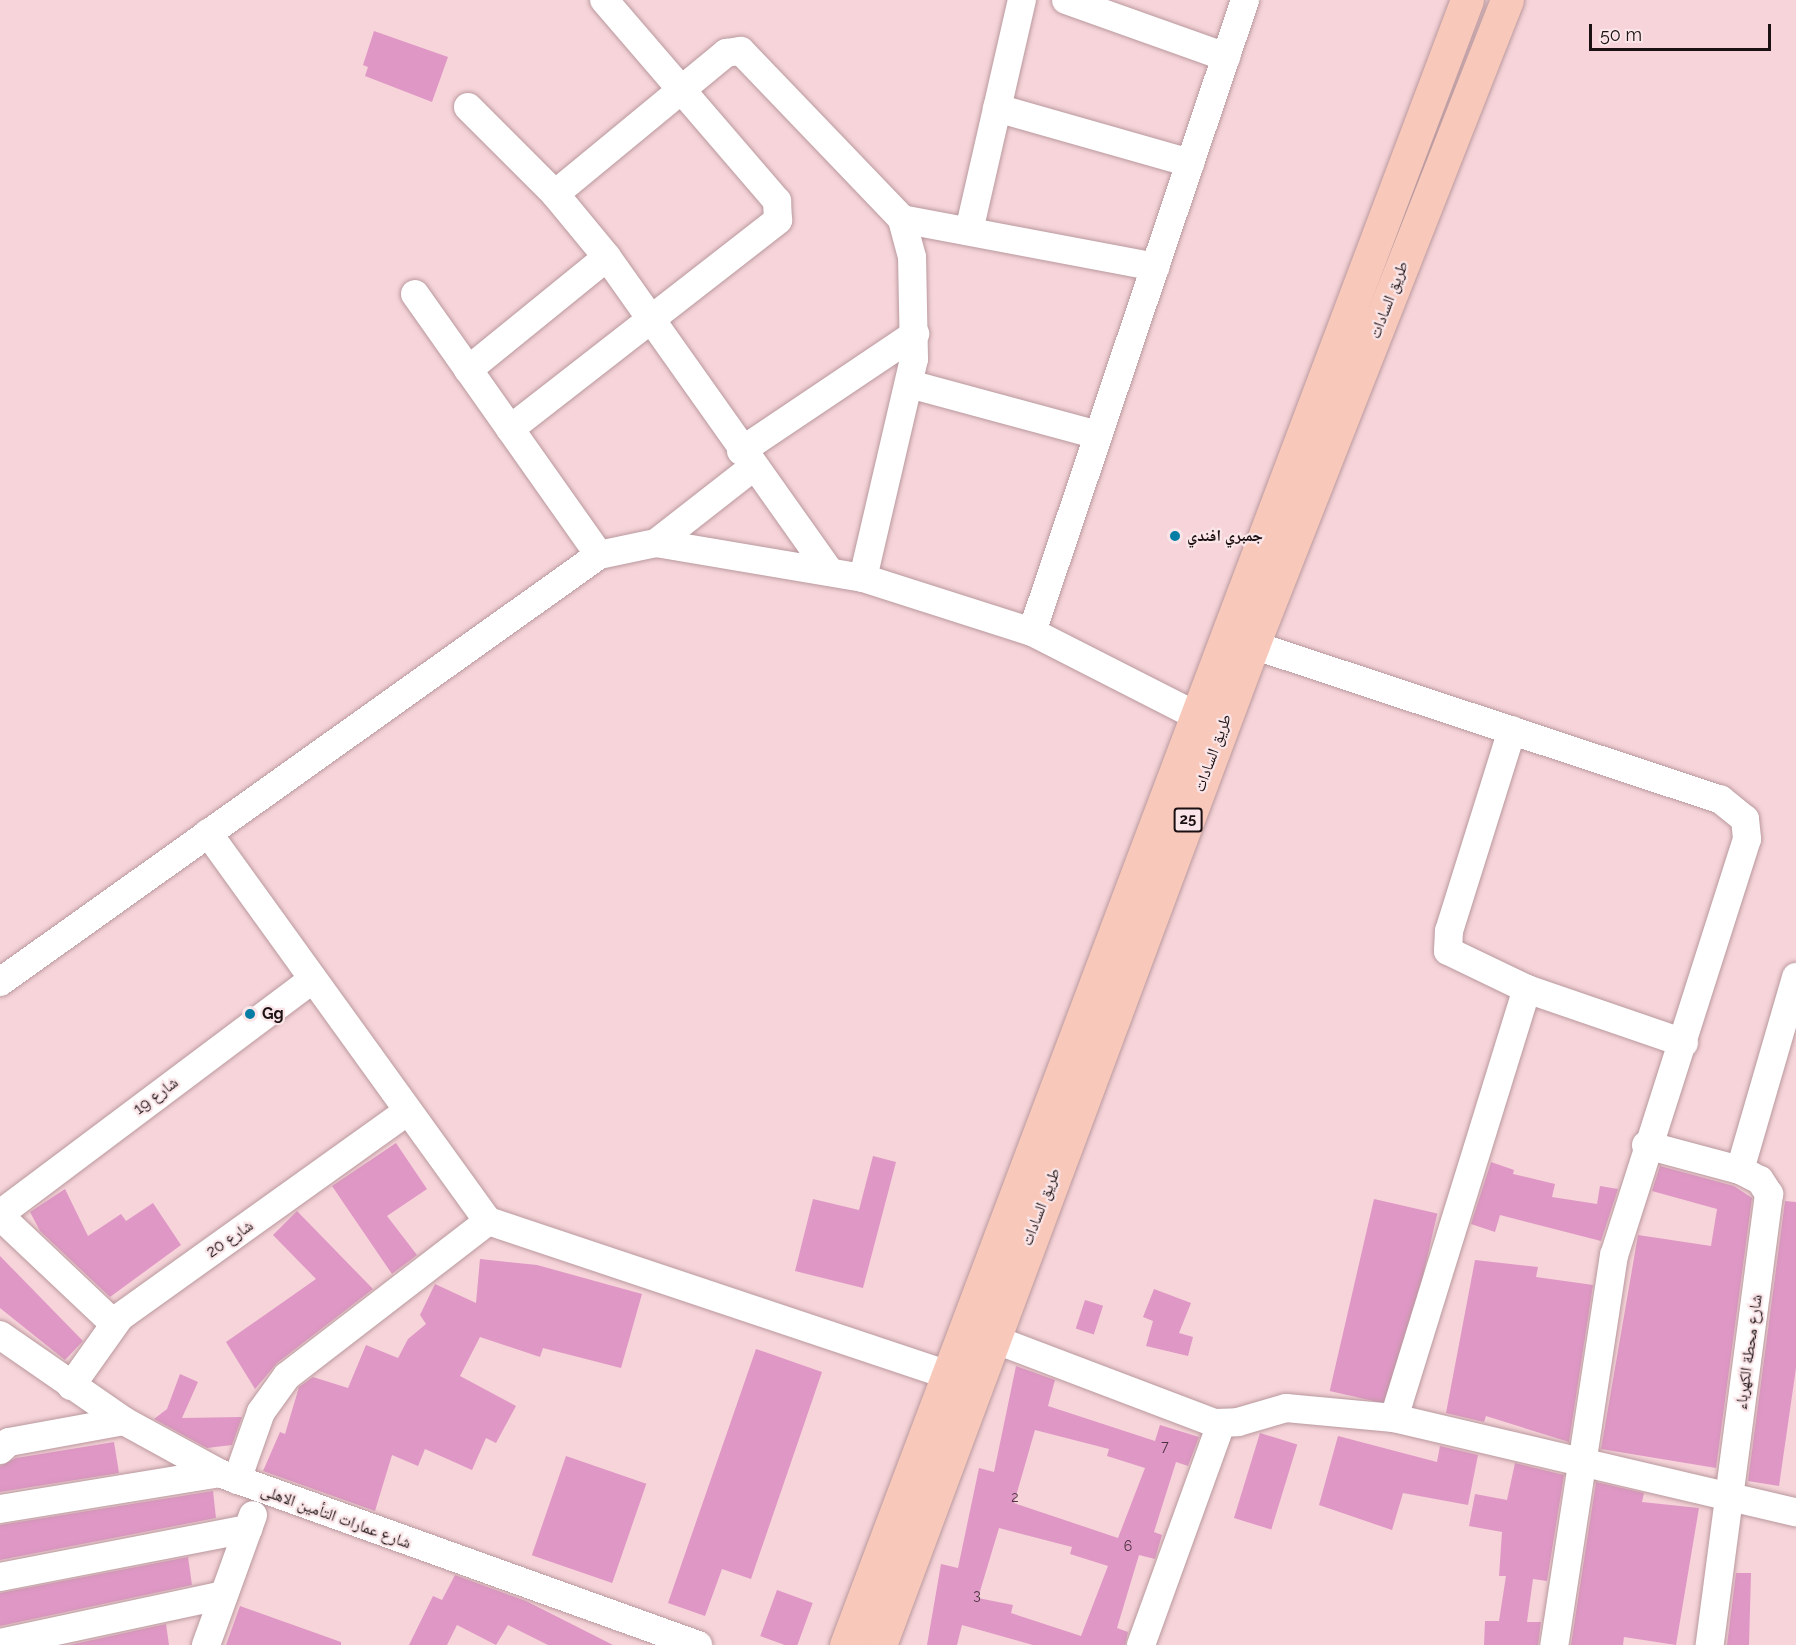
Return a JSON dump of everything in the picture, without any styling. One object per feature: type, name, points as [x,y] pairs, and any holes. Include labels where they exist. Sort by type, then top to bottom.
[{"type":"main road","name":"طريق السادات","points":[[846,1645],[945,1374],[1193,714],[1467,0]]},
{"type":"main road","name":"طريق السادات","points":[[880,1645],[991,1338],[1253,645],[1507,0]]},
{"type":"main road","points":[[1102,958],[1132,970]]},
{"type":"street","points":[[510,429],[649,318],[778,220],[777,201],[604,0]]},
{"type":"street","points":[[969,231],[1022,0]]},
{"type":"street","points":[[1066,0],[1226,57]]},
{"type":"street","points":[[1032,632],[1245,0]]},
{"type":"street","points":[[555,194],[683,92],[726,53],[741,51],[752,56],[902,219],[912,257],[915,334],[909,384],[863,578]]},
{"type":"street","points":[[468,107],[555,194],[607,257],[746,459],[830,572]]},
{"type":"street","points":[[997,108],[1190,163]]},
{"type":"street","points":[[902,219],[1155,267]]},
{"type":"street","points":[[468,370],[607,257]]},
{"type":"street","points":[[415,294],[599,555]]},
{"type":"street","points":[[656,543],[746,459],[915,334]]},
{"type":"street","points":[[909,384],[1098,435]]},
{"type":"street","points":[[0,982],[599,555],[656,543],[863,578],[1032,632],[1193,714]]},
{"type":"street","points":[[1253,645],[1720,799],[1745,819],[1747,839],[1684,1043],[1646,1145],[1614,1255],[1554,1645]]},
{"type":"street","points":[[1512,730],[1446,941],[1452,957],[1527,989],[1684,1043]]},
{"type":"street","points":[[208,833],[488,1221],[945,1374]]},
{"type":"street","points":[[1740,1170],[1796,977]]},
{"type":"street","name":"شارع 19","points":[[0,1215],[313,979]]},
{"type":"street","points":[[1394,1418],[1527,989]]},
{"type":"street","name":"شارع 20","points":[[71,1386],[113,1323],[408,1112]]},
{"type":"street","name":"شارع محطة الكهرباء","points":[[1646,1145],[1740,1170],[1760,1180],[1769,1204],[1710,1645]]},
{"type":"street","points":[[0,1215],[113,1323]]},
{"type":"street","points":[[206,1645],[248,1528],[239,1481],[261,1413],[287,1376],[488,1221]]},
{"type":"street","name":"شارع عمارات التأمين الاهلى","points":[[0,1335],[123,1421],[239,1481],[698,1645]]},
{"type":"street","points":[[991,1338],[1221,1424],[1286,1408],[1394,1418],[1796,1512]]},
{"type":"street","points":[[0,1450],[9,1442],[123,1421]]},
{"type":"street","points":[[1141,1645],[1221,1424]]},
{"type":"street","points":[[0,1509],[239,1481]]},
{"type":"street","points":[[0,1578],[248,1528]]},
{"type":"street","points":[[0,1643],[224,1595]]},
{"type":"building","points":[[374,31],[448,57],[432,102],[365,76],[368,67],[363,65]]},
{"type":"building","points":[[396,1143],[427,1189],[387,1216],[417,1255],[392,1274],[332,1186]]},
{"type":"building","points":[[873,1156],[896,1162],[863,1288],[795,1271],[813,1199],[859,1210]]},
{"type":"building","points":[[1491,1162],[1514,1170],[1513,1174],[1555,1184],[1552,1197],[1597,1204],[1600,1186],[1618,1189],[1601,1241],[1500,1215],[1495,1232],[1471,1224]]},
{"type":"building","points":[[1660,1166],[1734,1186],[1752,1198],[1716,1468],[1601,1449],[1638,1235],[1711,1246],[1717,1209],[1652,1191]]},
{"type":"building","points":[[65,1189],[88,1236],[121,1214],[126,1221],[153,1203],[181,1245],[110,1297],[40,1231],[30,1212]]},
{"type":"building","points":[[1374,1199],[1437,1214],[1393,1406],[1330,1391]]},
{"type":"building","points":[[1785,1201],[1796,1202],[1796,1368],[1779,1486],[1748,1481]]},
{"type":"building","points":[[297,1211],[373,1289],[277,1363],[255,1389],[226,1342],[316,1279],[273,1235]]},
{"type":"building","points":[[0,1256],[83,1341],[65,1360],[0,1308]]},
{"type":"building","points":[[480,1259],[537,1265],[642,1294],[621,1368],[543,1348],[540,1357],[480,1337],[460,1376],[516,1406],[496,1443],[486,1438],[472,1470],[425,1449],[418,1466],[392,1455],[375,1511],[263,1471],[280,1432],[285,1434],[299,1387],[313,1377],[348,1388],[366,1345],[398,1358],[408,1339],[426,1324],[420,1315],[435,1284],[476,1303]]},
{"type":"building","points":[[1475,1260],[1538,1267],[1536,1277],[1593,1285],[1569,1442],[1486,1416],[1484,1422],[1446,1413]]},
{"type":"building","points":[[1154,1289],[1191,1303],[1179,1333],[1193,1337],[1188,1356],[1146,1346],[1153,1321],[1143,1317]]},
{"type":"building","points":[[1085,1300],[1103,1306],[1094,1334],[1076,1329]]},
{"type":"building","points":[[756,1349],[822,1372],[751,1579],[722,1569],[705,1616],[668,1603]]},
{"type":"building","points":[[1016,1366],[1055,1380],[1048,1406],[1155,1441],[1160,1425],[1199,1437],[1188,1466],[1176,1462],[1154,1532],[1162,1535],[1155,1559],[1139,1555],[1117,1628],[1128,1632],[1125,1645],[1033,1645],[962,1625],[957,1645],[927,1645],[941,1564],[958,1568],[979,1468],[994,1472]],"holes":[[[1035,1430],[1109,1449],[1107,1456],[1145,1468],[1118,1538],[1014,1503]],[[999,1528],[1072,1547],[1070,1554],[1108,1566],[1081,1636],[1011,1613],[1013,1605],[978,1598]]]},
{"type":"building","points":[[180,1374],[198,1382],[182,1418],[242,1417],[232,1445],[207,1448],[154,1419],[167,1409]]},
{"type":"building","points":[[1260,1433],[1297,1444],[1271,1530],[1234,1518]]},
{"type":"building","points":[[1338,1436],[1437,1462],[1440,1446],[1478,1455],[1468,1505],[1403,1493],[1392,1530],[1319,1505]]},
{"type":"building","points":[[114,1442],[119,1473],[0,1492],[0,1466],[16,1458]]},
{"type":"building","points":[[566,1456],[646,1484],[612,1583],[532,1555]]},
{"type":"building","points":[[1515,1463],[1564,1475],[1547,1581],[1533,1579],[1527,1622],[1541,1622],[1538,1645],[1484,1645],[1485,1621],[1499,1621],[1506,1576],[1499,1576],[1502,1532],[1469,1526],[1475,1494],[1507,1500]]},
{"type":"building","points":[[1596,1482],[1644,1493],[1642,1502],[1699,1508],[1676,1645],[1624,1637],[1623,1645],[1571,1645]]},
{"type":"building","points":[[213,1491],[216,1518],[0,1560],[0,1525]]},
{"type":"building","points":[[188,1557],[192,1585],[0,1626],[0,1593]]},
{"type":"building","points":[[1736,1573],[1751,1573],[1749,1645],[1727,1645]]},
{"type":"building","points":[[455,1575],[526,1601],[613,1645],[548,1645],[508,1625],[496,1645],[457,1625],[447,1645],[409,1645],[433,1596],[442,1600]]},
{"type":"building","points":[[777,1590],[813,1603],[797,1645],[785,1645],[760,1636]]},
{"type":"building","points":[[240,1606],[341,1642],[341,1645],[226,1645]]},
{"type":"building","points":[[166,1624],[169,1645],[69,1645]]},
{"type":"place","name":"جمبري افندي","points":[[1175,536]]},
{"type":"place","name":"Gg","points":[[250,1014]]}]
